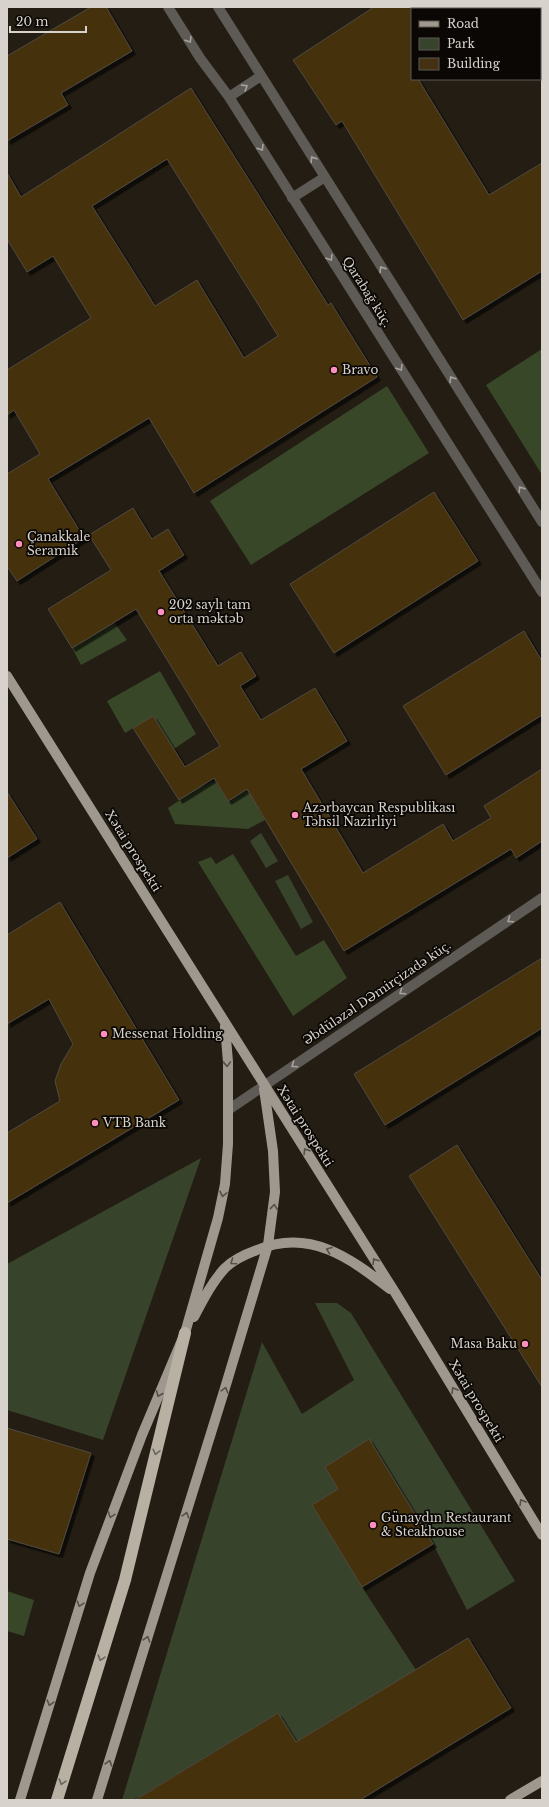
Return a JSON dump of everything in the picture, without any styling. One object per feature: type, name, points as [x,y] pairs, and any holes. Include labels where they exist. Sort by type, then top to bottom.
[{"type":"highway","points":[[57,1800],[125,1580],[185,1333]]},
{"type":"main road","name":"Xətai prospekti","points":[[7,676],[225,1025],[396,1294],[542,1535]]},
{"type":"main road","points":[[185,1333],[218,1218],[225,1184],[228,1144],[228,1110],[225,1025]]},
{"type":"main road","points":[[97,1800],[268,1245],[275,1192],[273,1151],[264,1085]]},
{"type":"main road","points":[[20,1800],[90,1572],[142,1435],[185,1333],[209,1289],[226,1267],[242,1256],[268,1245],[299,1242],[322,1247],[336,1253],[362,1268],[396,1294]]},
{"type":"main road","points":[[510,1800],[542,1781]]},
{"type":"street","name":"Qarabağ küç.","points":[[168,7],[200,58],[228,97],[542,592]]},
{"type":"street","points":[[218,7],[542,522]]},
{"type":"street","points":[[228,97],[261,76]]},
{"type":"street","points":[[292,198],[325,177]]},
{"type":"street","name":"Əbdüləzəl DƏmirçizadə küç.","points":[[228,1110],[542,898]]},
{"type":"green space","points":[[542,349],[542,475],[486,385]]},
{"type":"green space","points":[[387,386],[429,453],[251,565],[210,501]]},
{"type":"green space","points":[[114,622],[127,640],[81,665],[72,648]]},
{"type":"green space","points":[[160,671],[196,734],[174,749],[153,716],[125,733],[107,701]]},
{"type":"green space","points":[[215,781],[228,801],[258,783],[270,803],[259,810],[265,820],[248,829],[175,824],[168,808],[198,788]]},
{"type":"green space","points":[[261,833],[278,861],[266,868],[250,841]]},
{"type":"green space","points":[[233,854],[296,956],[324,940],[347,978],[293,1016],[198,862],[211,857],[216,864]]},
{"type":"green space","points":[[288,875],[313,922],[301,929],[275,881]]},
{"type":"green space","points":[[201,1158],[103,1440],[7,1410],[7,1264]]},
{"type":"green space","points":[[315,1303],[337,1303],[351,1313],[515,1581],[467,1610],[433,1544],[369,1439],[325,1467],[338,1489],[312,1505],[362,1587],[416,1670],[296,1742],[278,1713],[141,1796],[132,1800],[122,1800],[262,1342],[302,1414],[354,1380]]},
{"type":"green space","points":[[7,1591],[34,1600],[24,1636],[7,1631]]},
{"type":"building","points":[[91,7],[106,7],[132,51],[61,93],[68,105],[7,141],[7,56]]},
{"type":"building","points":[[374,7],[412,7],[411,80],[419,80],[489,195],[542,163],[542,271],[463,320],[342,121],[336,125],[293,60]]},
{"type":"building","points":[[191,88],[328,305],[331,303],[377,377],[194,493],[149,418],[48,479],[84,538],[17,581],[7,566],[7,474],[40,454],[14,410],[7,415],[7,370],[91,318],[53,256],[27,272],[7,239],[7,173],[21,197]],"holes":[[[167,159],[278,336],[244,358],[197,280],[155,306],[92,206]]]},
{"type":"building","points":[[434,492],[478,561],[334,653],[290,584]]},
{"type":"building","points":[[133,508],[152,539],[168,529],[184,555],[159,571],[218,666],[241,652],[256,676],[240,686],[261,720],[315,688],[347,741],[301,769],[363,873],[443,824],[453,841],[491,818],[484,806],[542,769],[542,841],[516,858],[511,849],[344,951],[247,789],[228,801],[214,778],[179,800],[133,728],[153,716],[185,767],[220,746],[136,609],[72,648],[48,609],[111,570],[89,535]]},
{"type":"building","points":[[524,631],[542,661],[542,715],[446,775],[403,706]]},
{"type":"building","points":[[7,792],[37,839],[7,858]]},
{"type":"building","name":"Messenat Holding","points":[[60,902],[179,1100],[7,1203],[7,1133],[60,1101],[55,1081],[61,1064],[73,1044],[49,999],[7,1024],[7,935]]},
{"type":"building","points":[[542,958],[542,1028],[385,1125],[354,1074]]},
{"type":"building","points":[[457,1145],[542,1280],[542,1387],[409,1176]]},
{"type":"building","points":[[7,1428],[91,1453],[59,1554],[7,1539]]},
{"type":"building","name":"Günaydın Restaurant & Steakhouse","points":[[369,1439],[433,1544],[362,1587],[312,1505],[338,1489],[325,1467]]},
{"type":"building","points":[[468,1638],[511,1708],[360,1800],[135,1800],[278,1713],[296,1742]]},
{"type":"place","name":"Bravo","points":[[334,370]]},
{"type":"place","name":"Çanakkale Seramik","points":[[19,544]]},
{"type":"place","name":"202 saylı tam orta məktəb","points":[[161,612]]},
{"type":"place","name":"Azərbaycan Respublikası Təhsil Nazirliyi","points":[[295,815]]},
{"type":"place","name":"Messenat Holding","points":[[104,1034]]},
{"type":"place","name":"VTB Bank","points":[[95,1123]]},
{"type":"place","name":"Masa Baku","points":[[525,1344]]},
{"type":"place","name":"Günaydın Restaurant & Steakhouse","points":[[373,1525]]}]
